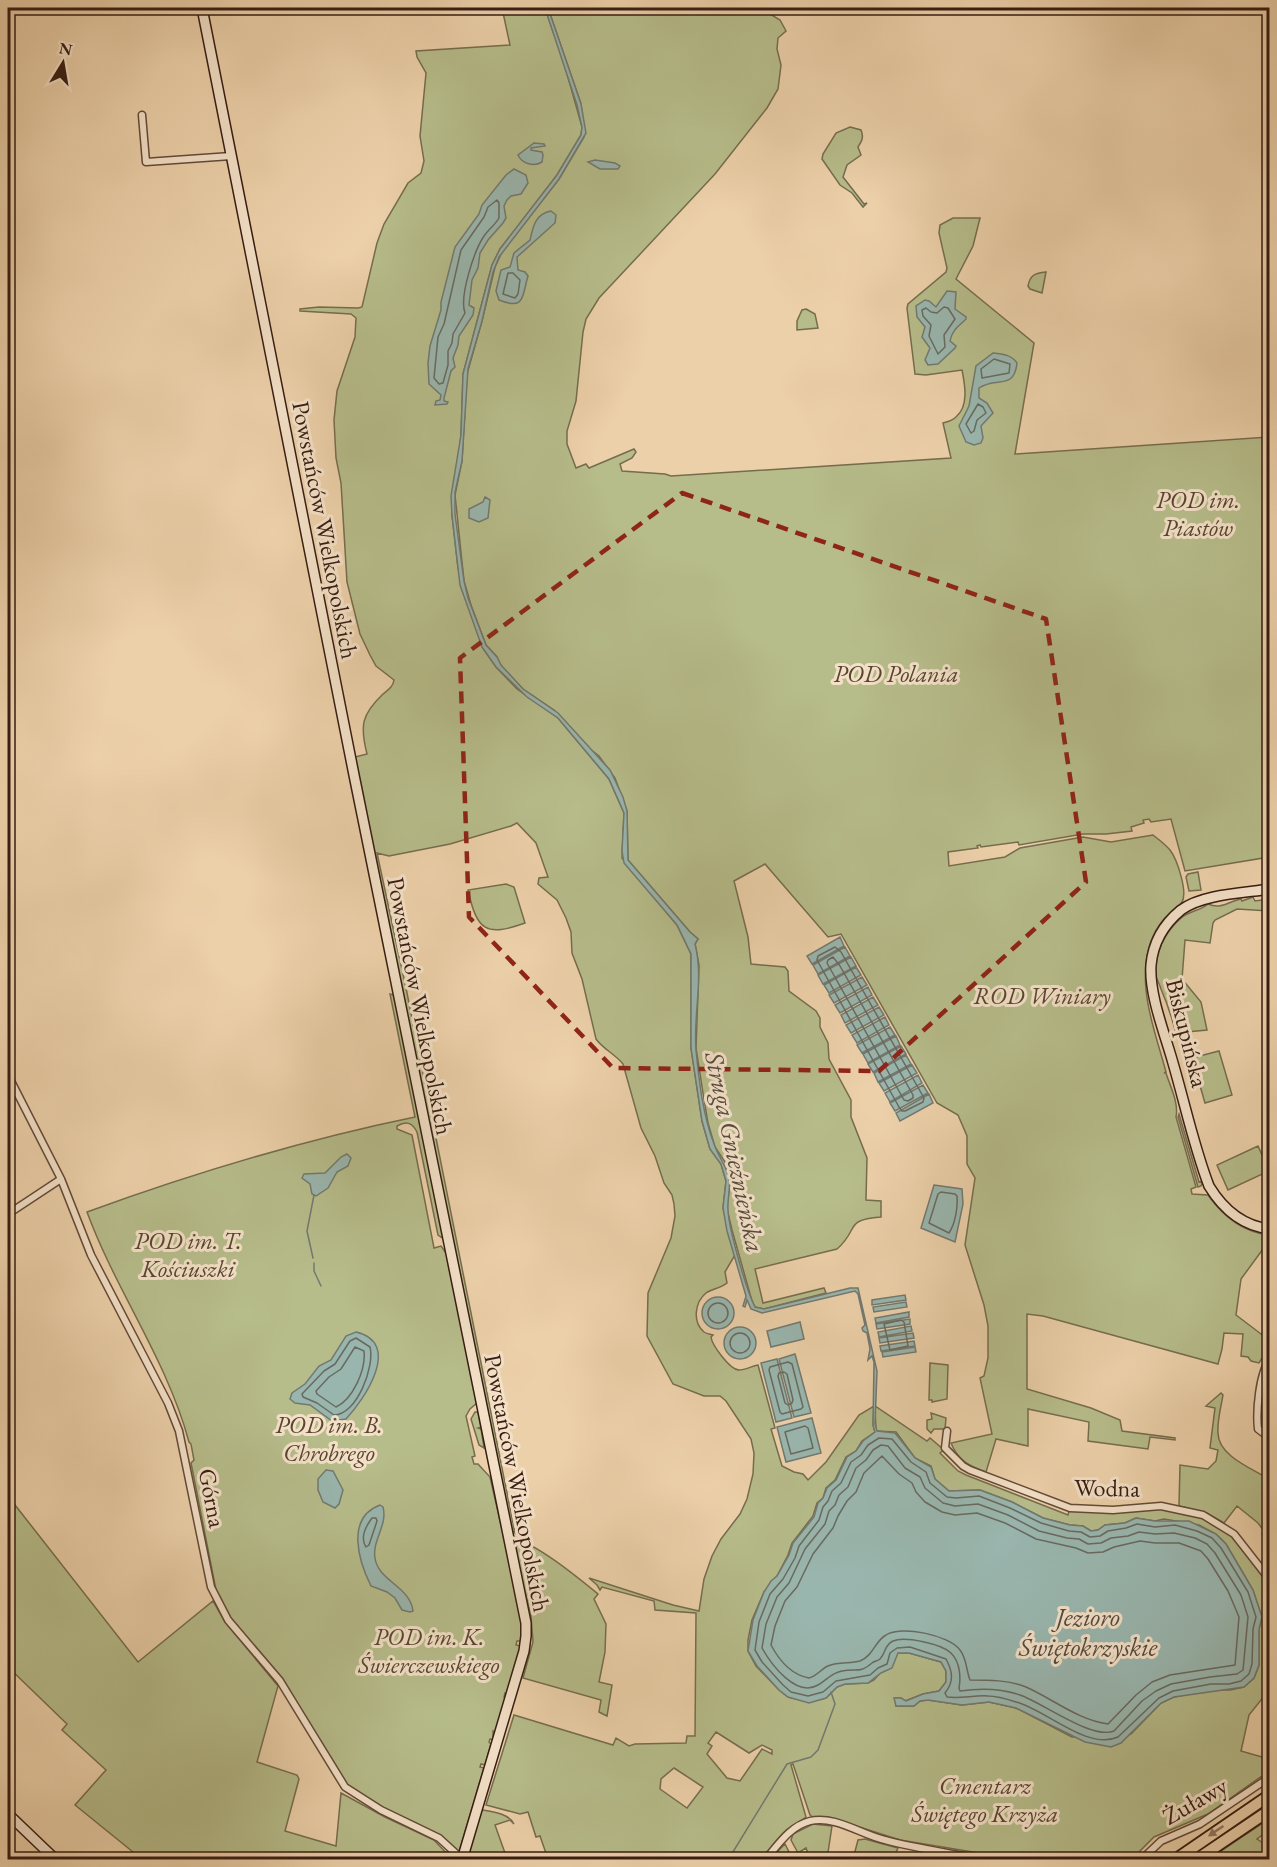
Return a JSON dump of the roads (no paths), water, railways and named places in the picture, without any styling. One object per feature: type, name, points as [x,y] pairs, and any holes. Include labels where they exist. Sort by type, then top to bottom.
[{"type":"main road","points":[[1175,1860],[1269,1796]]},
{"type":"main road","points":[[1196,1860],[1266,1812]]},
{"type":"street","name":"Powstańców Wielkopolskich","points":[[202,8],[354,776],[526,1623],[524,1651],[462,1859]]},
{"type":"street","points":[[142,115],[146,162],[231,156]]},
{"type":"street","name":"Biskupińska","points":[[1269,889],[1202,900],[1186,906],[1173,917],[1160,935],[1154,949],[1151,971],[1159,1011],[1209,1186],[1231,1214],[1251,1225],[1269,1229]]},
{"type":"street","name":"Górna","points":[[8,1075],[61,1179],[91,1255],[160,1385],[179,1431],[211,1587],[228,1620],[280,1681],[345,1787],[381,1810],[439,1839],[462,1859]]},
{"type":"street","points":[[8,1214],[61,1179]]},
{"type":"street","points":[[1269,1359],[1264,1368],[1257,1416],[1258,1429],[1269,1438]]},
{"type":"street","name":"Wodna","points":[[947,1431],[945,1448],[963,1466],[1071,1508],[1113,1510],[1161,1506],[1203,1515],[1234,1534],[1269,1580]]},
{"type":"street","name":"Żuławy","points":[[1141,1860],[1161,1841],[1200,1824],[1269,1777]]},
{"type":"street","points":[[8,1814],[56,1860]]},
{"type":"street","points":[[765,1860],[787,1834],[804,1823],[816,1820],[838,1823],[896,1843],[985,1860]]},
{"type":"water","name":"Jezioro Świętokrzyskie","points":[[545,8],[548,8],[581,104],[586,133],[559,179],[499,257],[468,369],[462,461],[455,492],[455,514],[468,598],[486,645],[501,665],[523,689],[558,713],[610,770],[627,811],[628,860],[698,939],[695,944],[699,970],[695,1037],[700,1086],[710,1133],[729,1178],[728,1210],[731,1231],[755,1307],[764,1309],[858,1288],[877,1371],[875,1424],[877,1431],[895,1433],[915,1458],[931,1467],[935,1479],[949,1491],[980,1490],[1012,1502],[1043,1518],[1083,1526],[1091,1531],[1098,1530],[1105,1525],[1125,1523],[1136,1518],[1155,1521],[1189,1521],[1216,1534],[1226,1544],[1253,1590],[1262,1617],[1259,1629],[1259,1665],[1254,1678],[1244,1687],[1174,1697],[1161,1703],[1121,1743],[1111,1747],[1085,1742],[1016,1708],[989,1702],[962,1705],[928,1700],[920,1701],[914,1706],[896,1706],[894,1698],[906,1701],[939,1691],[946,1682],[946,1671],[941,1662],[909,1653],[898,1653],[892,1668],[868,1683],[845,1684],[837,1687],[826,1698],[809,1703],[788,1697],[779,1690],[757,1666],[748,1651],[753,1620],[764,1592],[777,1576],[793,1543],[814,1517],[818,1503],[827,1488],[836,1480],[847,1457],[875,1432],[873,1425],[874,1362],[872,1356],[868,1360],[870,1349],[867,1333],[862,1328],[865,1325],[858,1294],[855,1291],[762,1313],[751,1309],[747,1300],[745,1307],[743,1306],[746,1296],[727,1231],[723,1208],[726,1181],[721,1164],[710,1149],[702,1121],[691,1048],[691,954],[677,925],[624,863],[622,851],[624,813],[609,779],[558,718],[527,697],[496,667],[482,647],[460,585],[451,496],[461,435],[463,374],[492,265],[500,249],[557,175],[581,135],[582,127],[577,105]]},
{"type":"water","points":[[534,143],[545,146],[531,148],[531,150],[542,152],[542,162],[528,164],[518,155]]},
{"type":"water","points":[[595,160],[620,166],[618,169],[600,169],[588,162]]},
{"type":"water","points":[[514,169],[526,175],[528,183],[521,194],[511,196],[507,200],[504,206],[506,218],[480,253],[478,268],[472,280],[469,305],[474,308],[473,315],[459,336],[453,358],[455,367],[451,371],[444,398],[444,401],[448,402],[435,405],[441,395],[429,384],[430,346],[441,310],[455,247],[479,214],[482,205],[506,175]]},
{"type":"water","points":[[551,211],[556,215],[555,223],[517,257],[518,270],[525,272],[528,276],[521,299],[514,304],[499,300],[496,291],[501,270],[510,267],[514,253],[530,240],[538,218]]},
{"type":"water","points":[[947,291],[956,292],[955,309],[966,319],[952,334],[950,341],[956,346],[955,348],[938,364],[928,365],[925,360],[930,348],[922,337],[925,327],[917,317],[916,306],[925,300],[936,307]]},
{"type":"water","points":[[993,353],[1004,354],[1017,363],[1015,372],[1008,380],[979,388],[979,398],[987,403],[993,413],[981,426],[983,438],[981,443],[974,445],[966,442],[959,426],[969,406],[976,366]]},
{"type":"water","points":[[485,497],[490,500],[488,518],[479,522],[469,518],[469,509],[483,502]]},
{"type":"water","points":[[840,937],[844,946],[812,964],[807,956]]},
{"type":"water","points":[[845,947],[850,956],[818,974],[813,965]]},
{"type":"water","points":[[851,957],[856,966],[823,984],[818,975]]},
{"type":"water","points":[[856,967],[861,975],[829,993],[824,985]]},
{"type":"water","points":[[862,977],[867,985],[834,1003],[829,995]]},
{"type":"water","points":[[868,987],[872,995],[840,1013],[835,1005]]},
{"type":"water","points":[[873,997],[878,1005],[845,1023],[841,1015]]},
{"type":"water","points":[[879,1007],[884,1015],[851,1033],[846,1025]]},
{"type":"water","points":[[885,1017],[889,1025],[857,1043],[852,1035]]},
{"type":"water","points":[[890,1027],[895,1035],[862,1053],[857,1045]]},
{"type":"water","points":[[896,1036],[900,1045],[868,1063],[863,1054]]},
{"type":"water","points":[[901,1046],[906,1054],[873,1072],[868,1064]]},
{"type":"water","points":[[906,1055],[911,1064],[878,1082],[874,1073]]},
{"type":"water","points":[[912,1065],[917,1073],[884,1091],[879,1083]]},
{"type":"water","points":[[918,1075],[922,1083],[890,1102],[885,1093]]},
{"type":"water","points":[[923,1085],[928,1093],[895,1111],[890,1103]]},
{"type":"water","points":[[929,1094],[933,1103],[900,1121],[896,1113]]},
{"type":"water","points":[[347,1154],[351,1158],[348,1166],[337,1172],[328,1188],[316,1196],[312,1194],[310,1184],[302,1178],[304,1174],[325,1173]]},
{"type":"water","points":[[934,1185],[962,1189],[963,1204],[955,1242],[921,1228]]},
{"type":"water","points":[[905,1295],[906,1300],[872,1305],[872,1300]]},
{"type":"water","points":[[718,1297],[729,1302],[734,1313],[729,1324],[718,1329],[707,1324],[702,1313],[707,1302]]},
{"type":"water","points":[[906,1302],[907,1307],[874,1312],[873,1307]]},
{"type":"water","points":[[909,1312],[909,1317],[876,1323],[875,1318]]},
{"type":"water","points":[[910,1319],[910,1324],[877,1329],[876,1324]]},
{"type":"water","points":[[800,1322],[804,1339],[771,1347],[767,1331]]},
{"type":"water","points":[[911,1326],[912,1331],[879,1337],[878,1332]]},
{"type":"water","points":[[740,1327],[751,1332],[756,1343],[751,1354],[740,1359],[729,1354],[724,1343],[729,1332]]},
{"type":"water","points":[[356,1332],[370,1338],[377,1348],[378,1359],[369,1386],[346,1419],[332,1421],[310,1405],[295,1403],[290,1399],[292,1393],[305,1384],[319,1366],[331,1360],[346,1336]]},
{"type":"water","points":[[913,1333],[914,1338],[880,1343],[879,1338]]},
{"type":"water","points":[[914,1341],[915,1346],[881,1351],[880,1346]]},
{"type":"water","points":[[915,1347],[916,1352],[883,1357],[882,1352]]},
{"type":"water","points":[[795,1354],[811,1413],[794,1417],[779,1359]]},
{"type":"water","points":[[777,1359],[792,1418],[776,1422],[761,1363]]},
{"type":"water","points":[[812,1418],[821,1453],[786,1462],[777,1427]]},
{"type":"water","points":[[326,1470],[333,1471],[343,1490],[339,1504],[335,1508],[323,1502],[318,1490],[318,1479]]},
{"type":"water","points":[[380,1505],[383,1507],[384,1514],[375,1551],[377,1566],[406,1595],[411,1602],[413,1611],[410,1612],[402,1610],[395,1598],[387,1592],[371,1586],[362,1565],[358,1541],[362,1520],[369,1511]]},
{"type":"waterway","points":[[313,1258],[307,1231],[314,1195]]},
{"type":"waterway","points":[[314,1263],[314,1271],[321,1286]]},
{"type":"waterway","points":[[728,1860],[787,1764],[811,1757],[818,1750],[835,1704],[831,1692]]},
{"type":"park label","name":"POD im. Piastów","points":[[1198,514]]},
{"type":"park label","name":"POD Polania","points":[[896,674]]},
{"type":"park label","name":"ROD Winiary","points":[[1042,996]]},
{"type":"park label","name":"POD im. T. Kościuszki","points":[[188,1255]]},
{"type":"park label","name":"POD im. B. Chrobrego","points":[[329,1439]]},
{"type":"park label","name":"POD im. K. Świerczewskiego","points":[[429,1651]]},
{"type":"park label","name":"Cmentarz Świętego Krzyża","points":[[985,1800]]},
{"type":"water label","name":"Struga Gnieźnieńska","points":[[735,1152]]}]
